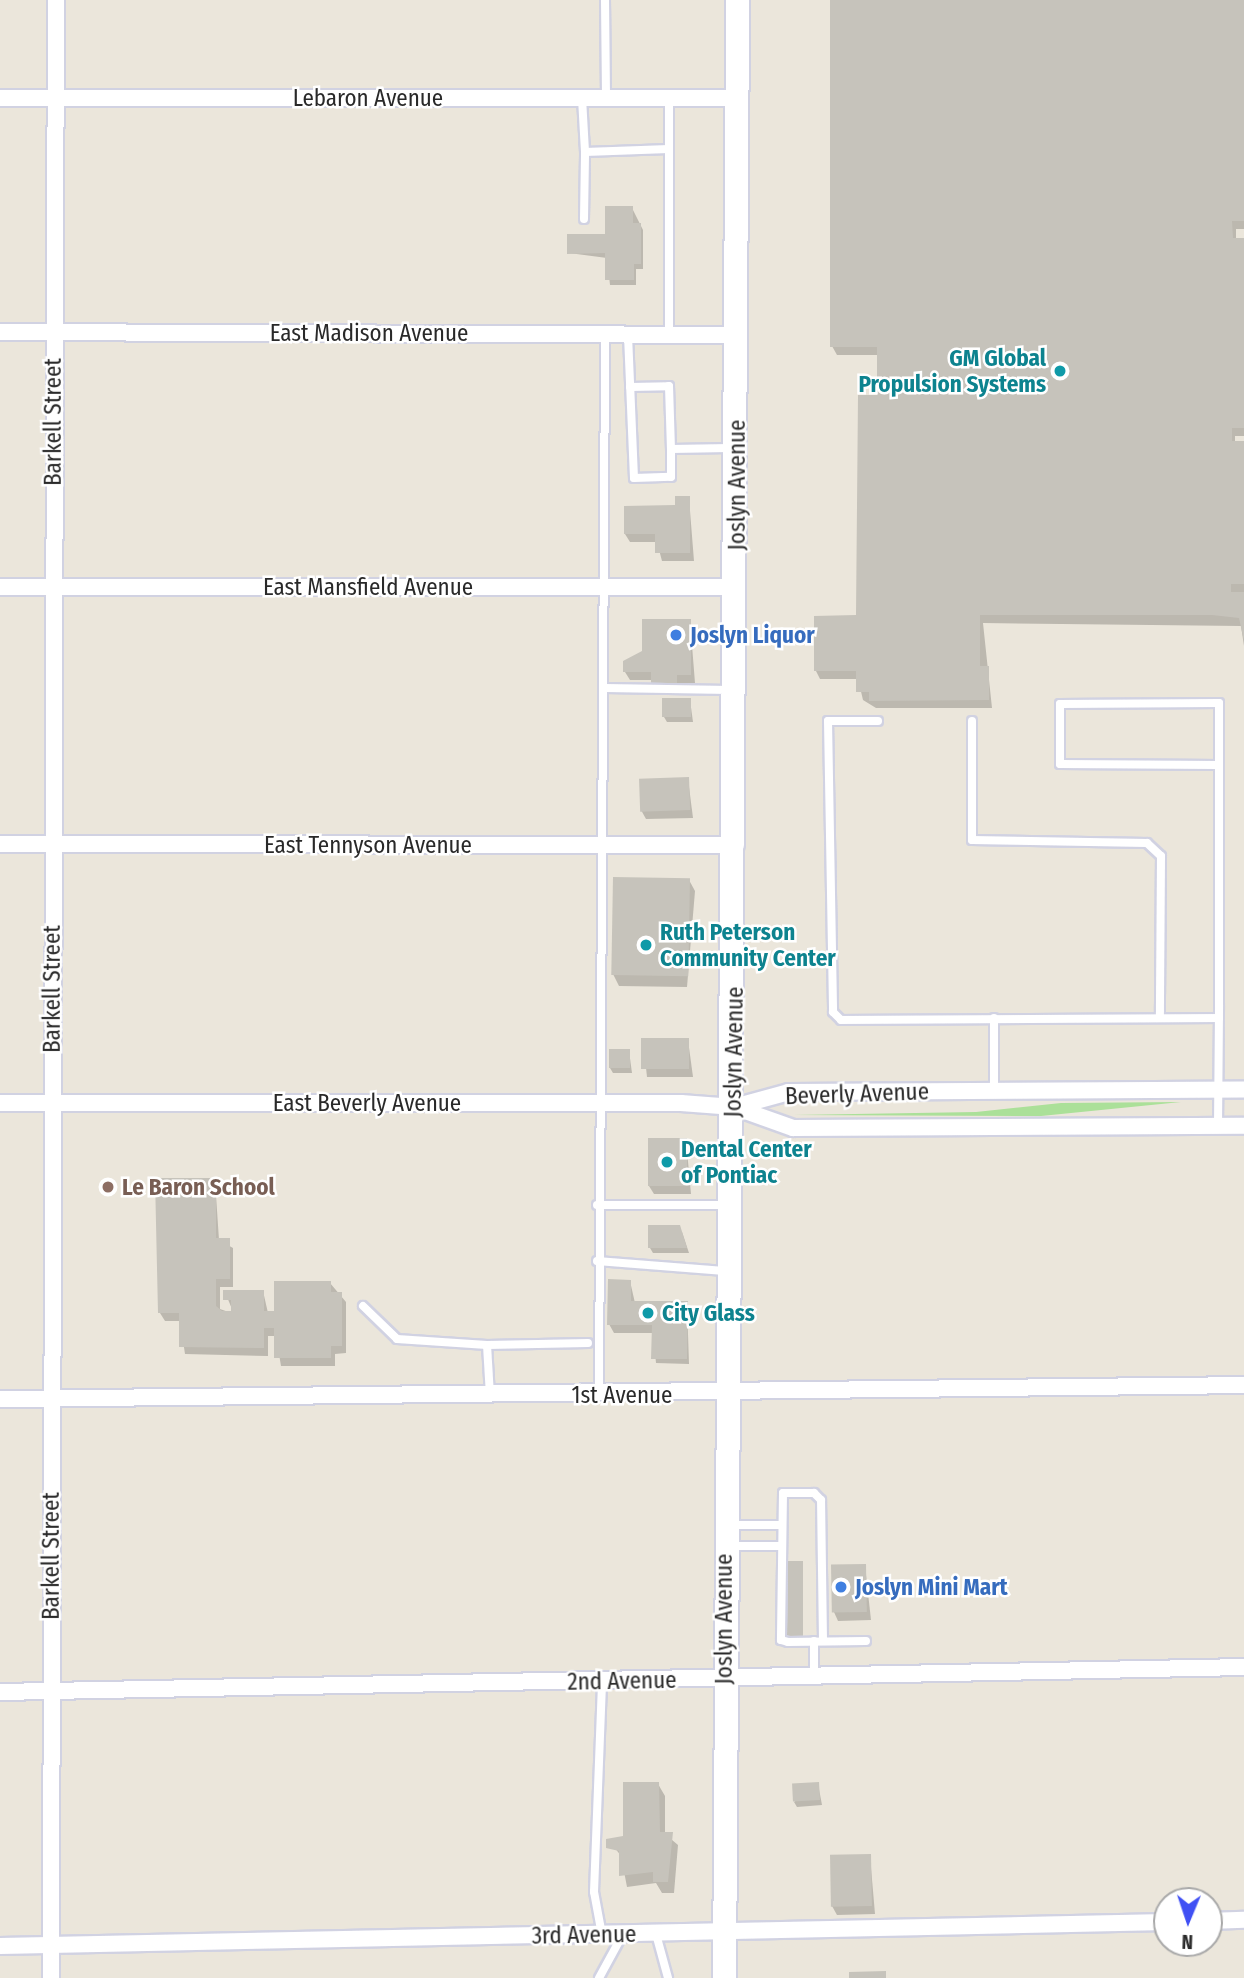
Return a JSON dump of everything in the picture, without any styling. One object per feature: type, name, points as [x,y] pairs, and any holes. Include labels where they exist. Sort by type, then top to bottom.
[{"type":"main road","name":"Joslyn Avenue","points":[[724,1978],[724,1392],[734,1107],[736,845],[737,0]]},
{"type":"street","name":"Barkell Street","points":[[51,1978],[53,97],[56,0]]},
{"type":"street","name":"Lebaron Avenue","points":[[0,97],[737,98]]},
{"type":"street","name":"East Madison Avenue","points":[[0,332],[737,335]]},
{"type":"street","name":"East Mansfield Avenue","points":[[0,587],[737,587]]},
{"type":"street","name":"East Tennyson Avenue","points":[[0,844],[736,845]]},
{"type":"street","name":"Beverly Avenue","points":[[734,1107],[789,1092],[1244,1090]]},
{"type":"street","name":"East Beverly Avenue","points":[[0,1103],[598,1103],[734,1107]]},
{"type":"street","name":"Beverly Avenue","points":[[734,1107],[793,1128],[1244,1126]]},
{"type":"street","name":"1st Avenue","points":[[0,1399],[599,1395],[1244,1385]]},
{"type":"street","name":"2nd Avenue","points":[[0,1692],[1244,1667]]},
{"type":"street","points":[[1223,1921],[1244,1920]]},
{"type":"street","name":"3rd Avenue","points":[[0,1946],[1153,1922]]},
{"type":"lane","points":[[605,0],[606,98]]},
{"type":"lane","points":[[582,98],[585,152],[584,219]]},
{"type":"lane","points":[[669,98],[669,335]]},
{"type":"lane","points":[[585,152],[669,149]]},
{"type":"lane","points":[[599,1395],[597,1205],[604,845],[605,335]]},
{"type":"lane","points":[[628,335],[630,387],[634,478],[671,477],[668,387],[630,387]]},
{"type":"lane","points":[[671,449],[737,448]]},
{"type":"lane","points":[[605,688],[736,690]]},
{"type":"lane","points":[[1218,1126],[1219,1018],[1219,765],[1219,704],[1060,704],[1060,764],[1219,765]]},
{"type":"lane","points":[[878,721],[828,721],[833,1012],[841,1020],[1219,1018]]},
{"type":"lane","points":[[972,721],[972,840],[1147,842],[1161,856],[1160,1018]]},
{"type":"lane","points":[[993,1018],[994,1091]]},
{"type":"lane","points":[[597,1205],[731,1205]]},
{"type":"lane","points":[[597,1261],[728,1271]]},
{"type":"lane","points":[[363,1306],[397,1339],[487,1345],[588,1343]]},
{"type":"lane","points":[[487,1345],[490,1396]]},
{"type":"lane","points":[[814,1677],[818,1641],[819,1495],[783,1493],[779,1525],[779,1637],[818,1641],[866,1641]]},
{"type":"lane","points":[[724,1536],[779,1525]]},
{"type":"lane","points":[[724,1536],[779,1546]]},
{"type":"lane","points":[[602,1681],[594,1892],[602,1935]]},
{"type":"lane","points":[[599,1978],[623,1934]]},
{"type":"lane","points":[[656,1934],[668,1978]]},
{"type":"green space","points":[[1181,1102],[1041,1116],[793,1115],[976,1112],[1061,1103]]},
{"type":"building","name":"GM Global Propulsion Systems","points":[[830,0],[1244,0],[1244,221],[1232,221],[1233,238],[1244,238],[1244,428],[1232,428],[1232,441],[1244,441],[1244,584],[1231,584],[1231,592],[1244,592],[1244,641],[1239,618],[1212,615],[980,615],[980,666],[989,666],[989,700],[869,701],[869,692],[856,692],[856,671],[814,671],[814,616],[856,615],[858,395],[877,395],[877,347],[830,347]]},
{"type":"building","points":[[605,206],[633,206],[633,223],[641,223],[641,264],[634,264],[634,280],[605,280],[605,253],[567,254],[567,234],[605,234]]},
{"type":"building","points":[[675,496],[690,496],[690,553],[655,553],[655,534],[624,534],[624,506],[675,505]]},
{"type":"building","points":[[642,619],[691,619],[691,675],[677,675],[677,684],[651,684],[651,672],[623,672],[623,661],[642,651]]},
{"type":"building","points":[[662,698],[691,698],[691,717],[662,717]]},
{"type":"building","points":[[689,777],[690,810],[640,812],[639,779]]},
{"type":"building","name":"Ruth Peterson Community Center","points":[[613,877],[690,878],[688,976],[611,975]]},
{"type":"building","points":[[641,1038],[689,1038],[689,1069],[641,1069]]},
{"type":"building","points":[[609,1049],[630,1049],[630,1068],[609,1068]]},
{"type":"building","name":"Dental Center of Pontiac","points":[[648,1138],[687,1138],[687,1186],[648,1186]]},
{"type":"building","points":[[155,1178],[216,1178],[216,1238],[230,1238],[230,1279],[216,1279],[216,1306],[222,1311],[231,1311],[231,1300],[223,1300],[223,1290],[264,1290],[264,1311],[274,1311],[274,1281],[331,1281],[331,1292],[342,1292],[342,1346],[331,1346],[331,1358],[274,1358],[274,1328],[264,1328],[264,1348],[179,1347],[179,1313],[158,1313]]},
{"type":"building","points":[[648,1225],[680,1225],[687,1248],[648,1248]]},
{"type":"building","name":"City Glass","points":[[608,1279],[631,1280],[631,1301],[688,1301],[687,1359],[651,1359],[652,1325],[607,1325]]},
{"type":"building","points":[[784,1561],[803,1561],[803,1639],[784,1639]]},
{"type":"building","points":[[866,1564],[867,1612],[832,1613],[831,1565]]},
{"type":"building","points":[[623,1782],[659,1782],[660,1832],[673,1832],[668,1882],[653,1882],[653,1872],[619,1876],[619,1851],[606,1848],[606,1839],[623,1836]]},
{"type":"building","points":[[819,1782],[820,1800],[793,1801],[792,1783]]},
{"type":"building","points":[[871,1854],[872,1906],[831,1907],[830,1855]]},
{"type":"building","points":[[886,1971],[886,1978],[849,1978],[849,1972]]},
{"type":"place","name":"GM Global Propulsion Systems","points":[[1060,371]]},
{"type":"place","name":"Joslyn Liquor","points":[[676,635]]},
{"type":"place","name":"Ruth Peterson Community Center","points":[[646,945]]},
{"type":"place","name":"Dental Center of Pontiac","points":[[667,1162]]},
{"type":"place","name":"Le Baron School","points":[[108,1187]]},
{"type":"place","name":"City Glass","points":[[648,1313]]},
{"type":"place","name":"Joslyn Mini Mart","points":[[841,1587]]}]
